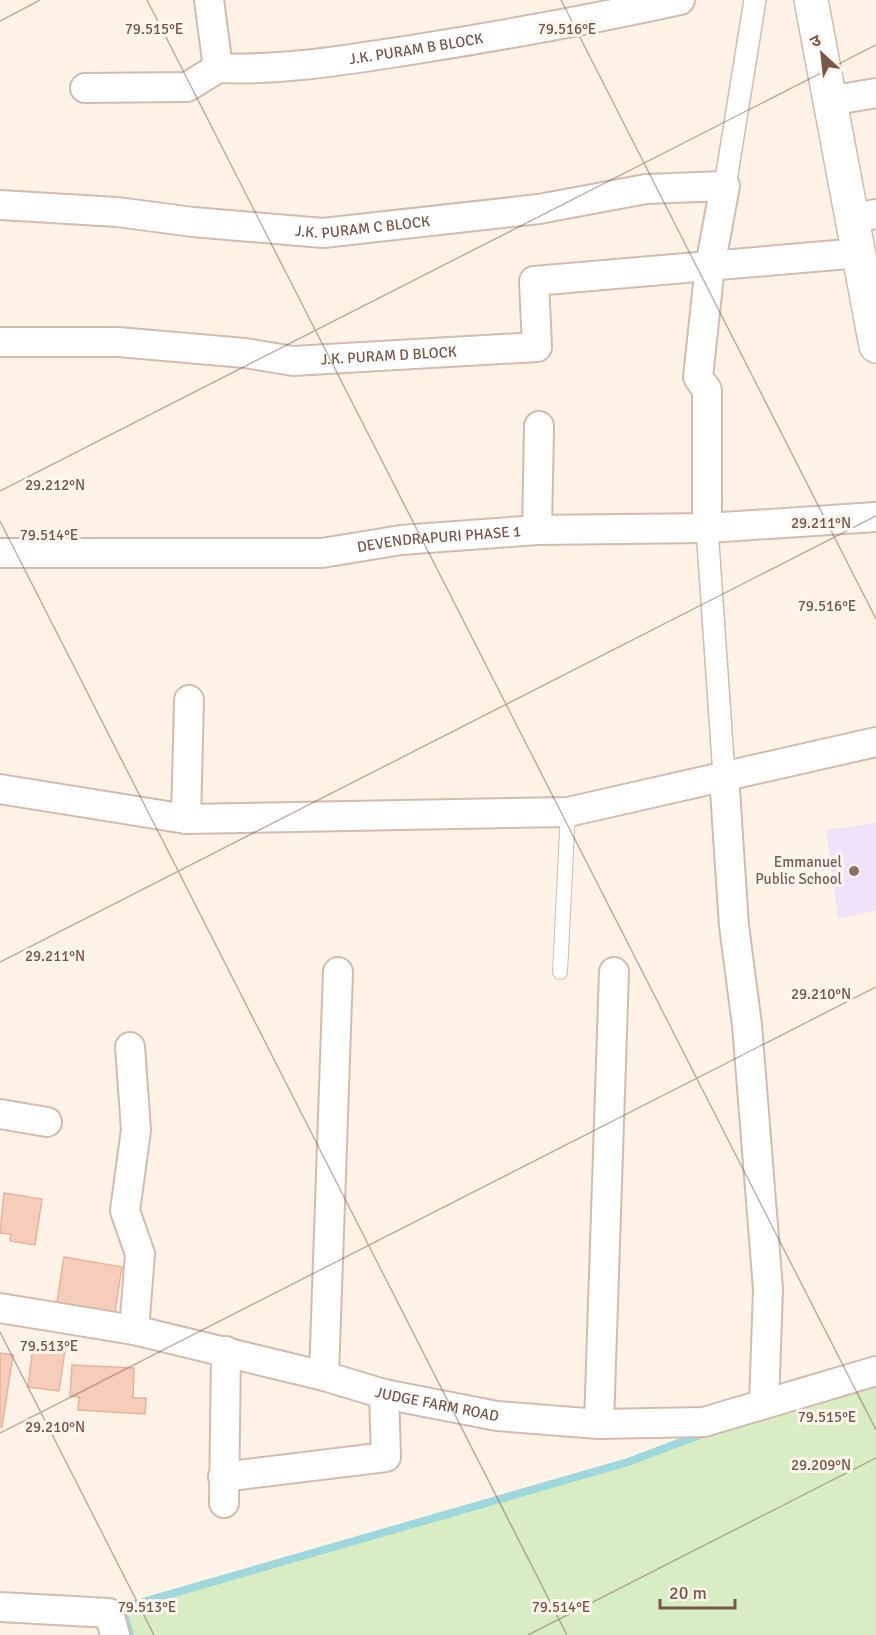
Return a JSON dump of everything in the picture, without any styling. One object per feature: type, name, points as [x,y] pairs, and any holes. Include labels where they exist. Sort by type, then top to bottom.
[{"type":"main road","points":[[811,0],[829,101],[864,216],[860,253],[876,346]]},
{"type":"street","points":[[86,88],[187,87],[218,68],[209,0]]},
{"type":"street","name":"J.K. PURAM B BLOCK","points":[[218,68],[247,69],[334,62],[551,27],[680,0]]},
{"type":"street","points":[[755,0],[710,267],[698,377],[707,390],[707,528],[734,927],[747,1024],[768,1289],[764,1404]]},
{"type":"street","points":[[829,101],[876,93]]},
{"type":"street","name":"J.K. PURAM C BLOCK","points":[[0,204],[117,212],[193,222],[323,233],[539,209],[646,189],[725,186]]},
{"type":"street","points":[[710,267],[860,253]]},
{"type":"street","name":"J.K. PURAM D BLOCK","points":[[0,342],[118,342],[245,353],[293,361],[537,347],[534,281],[710,267]]},
{"type":"street","points":[[537,530],[539,426]]},
{"type":"street","name":"DEVENDRAPURI PHASE 1","points":[[0,553],[322,553],[401,540],[537,530],[707,528],[876,517]]},
{"type":"street","points":[[186,819],[189,700]]},
{"type":"street","points":[[0,789],[186,819],[568,812],[876,742]]},
{"type":"street","points":[[324,1376],[338,972]]},
{"type":"street","points":[[599,1424],[614,972]]},
{"type":"street","points":[[130,1047],[136,1130],[125,1211],[140,1254],[134,1330]]},
{"type":"street","points":[[0,1114],[47,1122]]},
{"type":"street","name":"JUDGE FARM ROAD","points":[[0,1308],[134,1330],[324,1376],[384,1394],[497,1416],[599,1424],[704,1422],[876,1371]]},
{"type":"street","points":[[226,1351],[223,1490],[386,1457],[384,1394]]},
{"type":"street","points":[[0,1607],[109,1613],[115,1635]]},
{"type":"lane","points":[[560,972],[568,812]]},
{"type":"shaded area","name":"Emmanuel Public School","points":[[876,823],[876,911],[838,918],[826,830]]},
{"type":"green space","points":[[876,1385],[876,1635],[130,1635],[122,1608],[628,1462],[751,1416]]},
{"type":"building","points":[[4,1193],[42,1199],[35,1245],[10,1241],[11,1234],[0,1233]]},
{"type":"building","points":[[64,1257],[122,1267],[114,1317],[56,1308]]},
{"type":"building","points":[[33,1347],[65,1350],[59,1391],[28,1387]]},
{"type":"building","points":[[0,1353],[13,1355],[2,1427],[0,1427]]},
{"type":"building","points":[[72,1365],[134,1368],[133,1398],[146,1398],[145,1414],[78,1410],[79,1397],[70,1396]]},
{"type":"waterway","points":[[130,1635],[122,1608],[628,1462],[705,1433]]},
{"type":"place","name":"Emmanuel Public School","points":[[854,871]]}]
